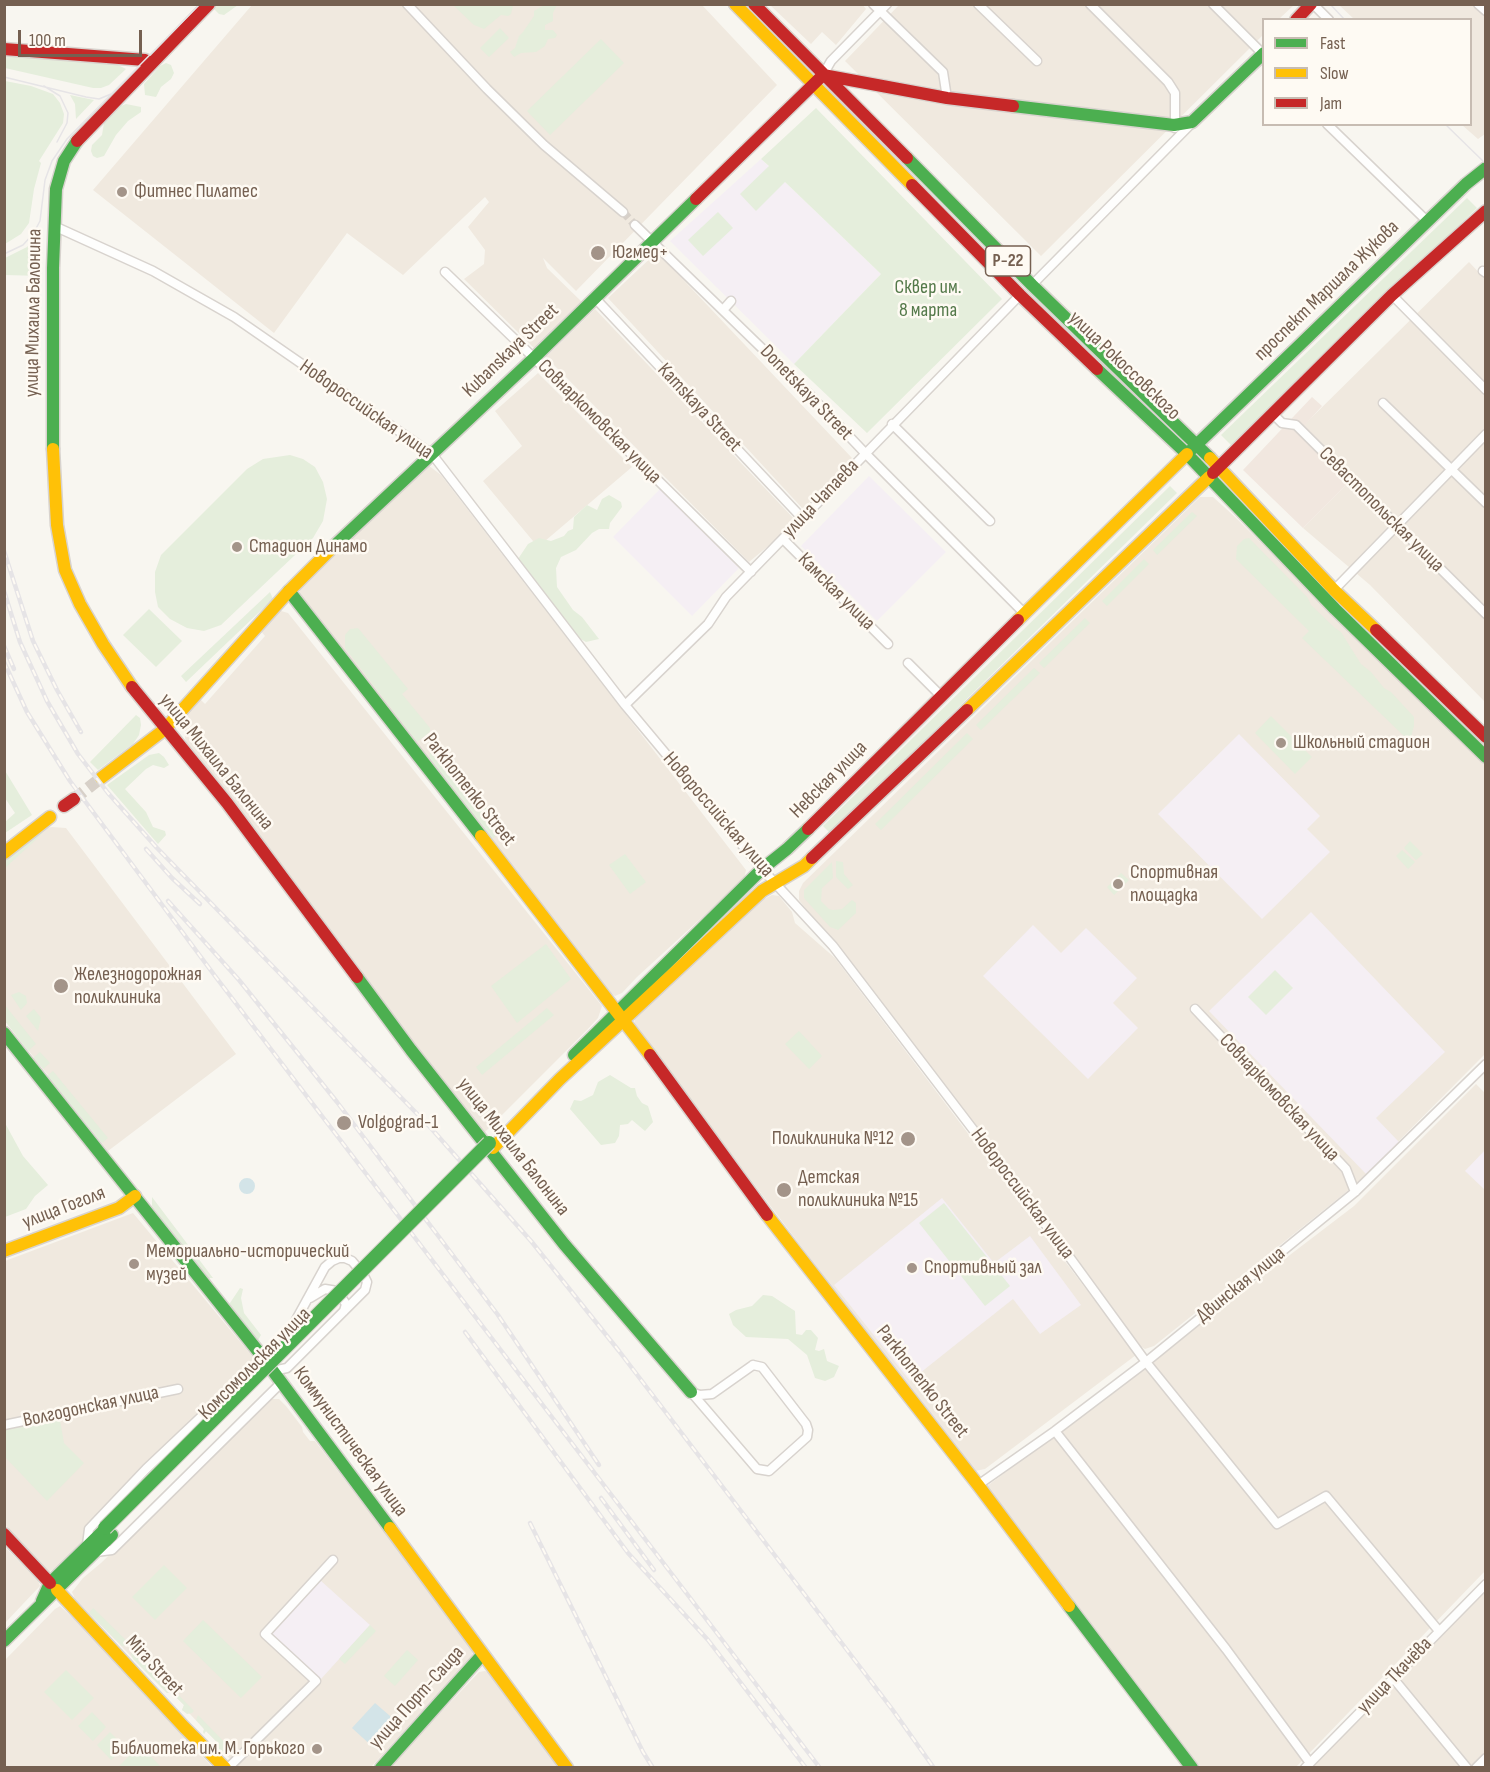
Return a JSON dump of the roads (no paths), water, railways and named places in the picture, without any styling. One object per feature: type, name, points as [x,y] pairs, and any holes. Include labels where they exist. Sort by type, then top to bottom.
[{"type":"main road","name":"улица Михаила Балонина","points":[[209,4],[78,139],[64,161],[56,189],[53,441],[57,525],[65,570],[80,604],[134,690],[227,803],[411,1050],[564,1244],[691,1392]]},
{"type":"main road","name":"улица Рокоссовского","points":[[735,4],[1020,295],[1192,449]]},
{"type":"main road","name":"улица Рокоссовского","points":[[754,4],[1214,472],[1485,737]]},
{"type":"main road","points":[[1298,18],[1312,4]]},
{"type":"main road","points":[[4,49],[145,60],[151,63]]},
{"type":"main road","points":[[824,75],[947,98],[1176,131],[1200,116],[1262,55]]},
{"type":"main road","name":"Kubanskaya Street","points":[[101,778],[165,729],[289,591],[360,520],[534,358],[824,75]]},
{"type":"main road","name":"проспект Маршала Жукова","points":[[1192,449],[1427,221],[1466,184],[1484,171]]},
{"type":"main road","points":[[1466,184],[1473,182],[1485,188]]},
{"type":"main road","points":[[1214,472],[1392,295],[1485,211]]},
{"type":"main road","name":"Невская улица","points":[[621,1016],[762,869],[787,849],[1192,449]]},
{"type":"main road","name":"улица Рокоссовского","points":[[1214,472],[1335,609],[1485,757]]},
{"type":"main road","name":"Невская улица","points":[[491,1145],[621,1016],[775,882],[804,866],[1214,472]]},
{"type":"main road","name":"Parkhomenko Street","points":[[289,591],[621,1016],[782,1234],[978,1485],[1192,1767]]},
{"type":"main road","points":[[4,853],[50,817]]},
{"type":"main road","points":[[810,826],[812,843],[816,845],[828,843]]},
{"type":"main road","name":"Коммунистическая улица","points":[[4,1033],[283,1383],[293,1400],[567,1767]]},
{"type":"main road","name":"Комсомольская улица","points":[[53,1587],[491,1145]]},
{"type":"main road","name":"улица Гоголя","points":[[4,1251],[119,1208],[135,1196]]},
{"type":"main road","name":"Mira Street","points":[[4,1534],[184,1727],[226,1767]]},
{"type":"main road","points":[[4,1641],[41,1604],[53,1587]]},
{"type":"main road","name":"улица Порт-Саида","points":[[381,1767],[482,1655]]},
{"type":"street","points":[[408,4],[544,145],[623,212]]},
{"type":"street","points":[[873,4],[943,72],[947,98]]},
{"type":"street","name":"Kubanskaya Street","points":[[824,75],[831,61],[887,4]]},
{"type":"street","points":[[978,4],[1037,61]]},
{"type":"street","points":[[1032,285],[1176,131],[1175,93],[1168,82],[1090,4]]},
{"type":"street","points":[[1213,4],[1262,53]]},
{"type":"street","points":[[1312,4],[1327,18]]},
{"type":"street","points":[[1478,4],[1485,12]]},
{"type":"street","points":[[1329,126],[1427,221]]},
{"type":"street","name":"Donetskaya Street","points":[[635,225],[809,394],[864,453],[1025,614]]},
{"type":"street","name":"Новороссийская улица","points":[[54,226],[153,271],[234,317],[432,454],[625,705],[762,869],[833,946],[1050,1229],[1146,1362],[1277,1524],[1326,1496],[1439,1631]]},
{"type":"street","name":"Совнаркомовская улица","points":[[445,272],[751,572]]},
{"type":"street","name":"улица Чапаева","points":[[625,705],[708,624],[726,597],[1020,295]]},
{"type":"street","points":[[1392,295],[1485,390]]},
{"type":"street","name":"Kamskaya Street","points":[[594,297],[803,519]]},
{"type":"street","points":[[723,310],[731,301]]},
{"type":"street","points":[[1383,403],[1485,502]]},
{"type":"street","name":"Севастопольская улица","points":[[1273,414],[1282,423],[1296,425],[1485,614]]},
{"type":"street","points":[[892,424],[990,521]]},
{"type":"street","points":[[1334,590],[1485,434]]},
{"type":"street","name":"Камская улица","points":[[783,539],[888,644]]},
{"type":"street","points":[[908,663],[941,696]]},
{"type":"street","name":"Совнаркомовская улица","points":[[1195,1009],[1346,1169],[1355,1192]]},
{"type":"street","name":"Двинская улица","points":[[978,1485],[1055,1431],[1146,1362],[1355,1192],[1485,1064]]},
{"type":"street","points":[[345,1258],[359,1268],[367,1286],[287,1368],[283,1383],[112,1550],[90,1550],[89,1529],[150,1465],[202,1416],[269,1365],[290,1333],[308,1299],[328,1264],[345,1258]]},
{"type":"street","points":[[308,1299],[325,1289],[337,1291],[346,1304],[344,1311]]},
{"type":"street","points":[[269,1365],[277,1370],[287,1368]]},
{"type":"street","points":[[758,1365],[762,1367],[806,1424],[807,1437],[773,1468],[762,1472],[757,1470],[691,1392],[700,1395],[712,1394],[748,1367],[758,1365]]},
{"type":"street","name":"Волгодонская улица","points":[[4,1425],[178,1389]]},
{"type":"street","points":[[1055,1431],[1226,1649],[1308,1765]]},
{"type":"street","points":[[226,1767],[316,1681],[265,1634],[333,1560]]},
{"type":"street","name":"улица Ткачёва","points":[[1308,1765],[1485,1584]]},
{"type":"street","points":[[1393,1678],[1467,1767]]},
{"type":"street","points":[[1476,1767],[1485,1758]]},
{"type":"tunnel","points":[[623,212],[635,225]]},
{"type":"tunnel","points":[[74,799],[101,778]]},
{"type":"tram line","points":[[4,254],[23,245],[33,234],[40,221],[45,180],[52,161],[67,139],[200,4]]},
{"type":"tram line","points":[[1330,4],[1343,18]]},
{"type":"tram line","points":[[4,77],[86,97],[99,99],[111,94]]},
{"type":"tram line","points":[[44,86],[60,96],[68,113],[67,123],[57,142]]},
{"type":"tram line","points":[[1447,126],[1486,164]]},
{"type":"railway","points":[[4,551],[33,641],[81,732]]},
{"type":"railway","points":[[4,591],[20,642],[47,701],[78,754],[108,793],[157,848],[430,1127],[531,1241],[619,1351],[892,1709],[934,1768]]},
{"type":"railway","points":[[4,646],[14,669]]},
{"type":"railway","points":[[4,662],[27,712],[70,781],[215,976],[820,1768]]},
{"type":"railway","points":[[146,849],[200,904]]},
{"type":"railway","points":[[168,901],[239,980],[337,1102],[498,1315],[599,1465]]},
{"type":"railway","points":[[465,1332],[628,1553],[708,1640],[806,1768]]},
{"type":"railway","points":[[601,1498],[654,1570]]},
{"type":"railway","points":[[530,1523],[653,1768]]},
{"type":"place","name":"Фитнес Пилатес","points":[[122,192]]},
{"type":"place","name":"Югмед+","points":[[598,253]]},
{"type":"place","name":"Стадион Динамо","points":[[237,547]]},
{"type":"place","name":"Школьный стадион","points":[[1281,743]]},
{"type":"place","name":"Спортивная площадка","points":[[1118,884]]},
{"type":"place","name":"Железнодорожная поликлиника","points":[[61,986]]},
{"type":"place","name":"Volgograd-1","points":[[344,1123]]},
{"type":"place","name":"Поликлиника №12","points":[[908,1139]]},
{"type":"place","name":"Детская поликлиника №15","points":[[784,1190]]},
{"type":"place","name":"Мемориально-исторический музей","points":[[134,1264]]},
{"type":"place","name":"Спортивный зал","points":[[912,1268]]},
{"type":"place","name":"Библиотека им. М. Горького","points":[[317,1749]]},
{"type":"park label","name":"Сквер им. 8 марта","points":[[928,300]]}]
